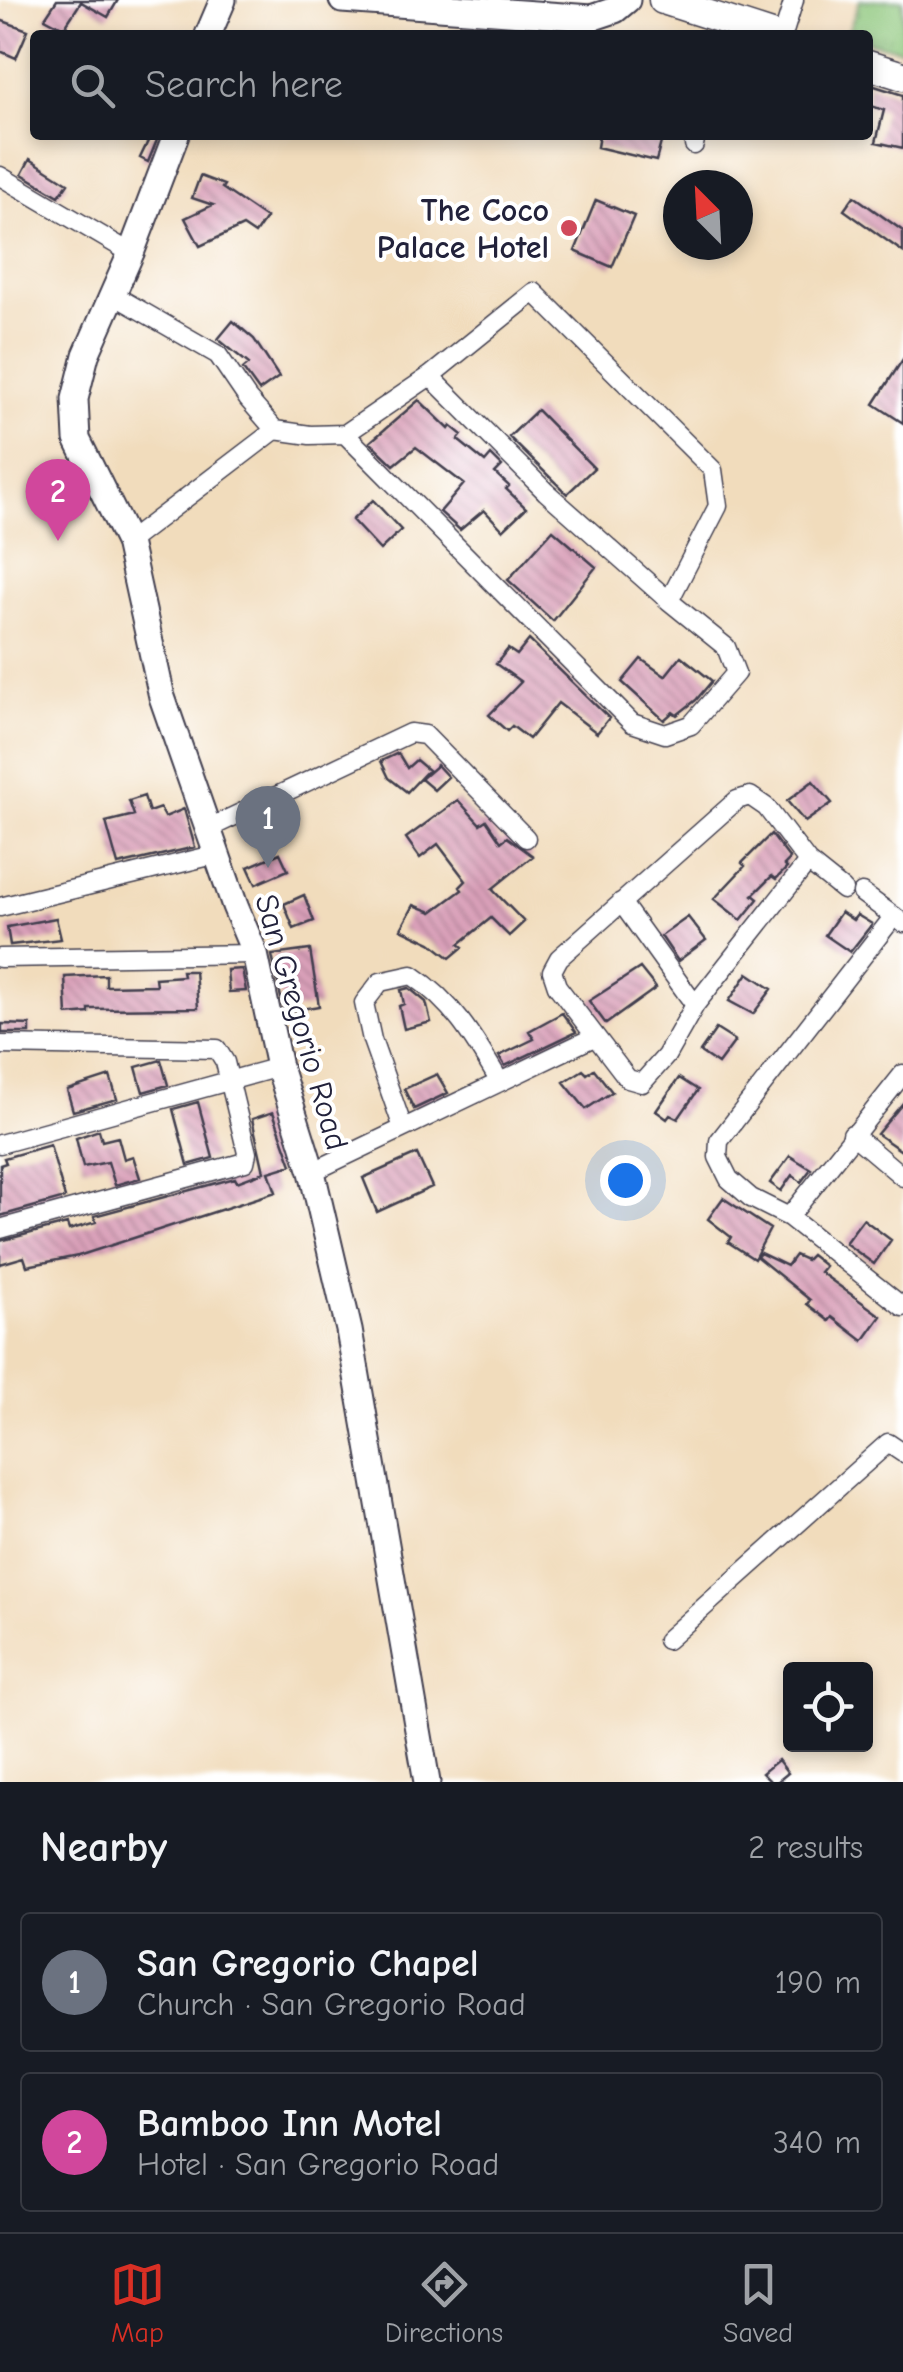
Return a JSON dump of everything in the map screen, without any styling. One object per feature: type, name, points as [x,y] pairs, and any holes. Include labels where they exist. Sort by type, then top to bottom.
[{"type":"main road","points":[[664,0],[714,26],[740,30]]},
{"type":"main road","points":[[873,67],[903,76]]},
{"type":"street","points":[[210,30],[223,0]]},
{"type":"street","points":[[342,0],[591,18],[628,0]]},
{"type":"street","points":[[784,30],[794,0]]},
{"type":"street","name":"San Gregorio Road","points":[[174,140],[131,253],[86,354],[75,399],[77,439],[128,542],[162,697],[255,954],[278,1067],[312,1172],[349,1330],[427,1782]]},
{"type":"street","points":[[0,176],[131,253]]},
{"type":"street","points":[[112,294],[218,355],[274,430],[310,436],[345,434],[430,376],[534,292],[713,470],[718,506],[668,601]]},
{"type":"street","points":[[345,434],[632,723],[665,734],[692,724],[736,674],[726,647],[546,492],[430,376]]},
{"type":"street","points":[[128,542],[274,430]]},
{"type":"street","points":[[209,828],[410,734],[425,736],[526,838]]},
{"type":"street","points":[[808,862],[695,1005],[666,1056],[642,1084],[628,1080],[594,1037],[558,986],[552,970],[559,958],[737,800],[750,796],[766,806],[808,862],[898,920],[719,1142],[718,1157],[729,1179],[751,1198],[788,1217],[903,1306]]},
{"type":"street","points":[[0,907],[218,854]]},
{"type":"street","points":[[621,902],[695,1005]]},
{"type":"street","points":[[0,958],[255,954]]},
{"type":"street","points":[[404,1128],[372,1040],[364,1004],[380,982],[412,975],[436,991],[464,1022],[500,1082]]},
{"type":"street","points":[[312,1172],[594,1037]]},
{"type":"street","points":[[0,1045],[218,1049],[225,1062],[247,1153],[245,1162],[0,1229]]},
{"type":"street","points":[[0,1144],[278,1067]]},
{"type":"street","points":[[788,1217],[903,1074]]},
{"type":"street","points":[[852,1134],[903,1176]]},
{"type":"street","points":[[667,1640],[888,1444],[903,1453]]},
{"type":"green space","points":[[860,0],[903,0],[903,50],[873,43],[873,30],[849,30]]},
{"type":"building","points":[[57,0],[118,0],[108,17],[81,2],[64,28],[45,18]]},
{"type":"building","points":[[0,20],[28,30],[16,58],[0,51]]},
{"type":"building","points":[[873,86],[903,95],[903,148],[876,142],[884,110],[873,107]]},
{"type":"building","points":[[149,140],[157,140],[148,162],[140,158]]},
{"type":"building","points":[[598,140],[662,140],[656,161],[597,147]]},
{"type":"building","points":[[30,159],[68,183],[59,196],[22,174]]},
{"type":"building","points":[[200,176],[224,185],[222,188],[266,218],[255,234],[243,226],[200,246],[185,218],[213,205],[192,198]]},
{"type":"building","points":[[854,196],[903,231],[903,252],[844,210]]},
{"type":"building","points":[[596,200],[634,216],[612,267],[575,251]]},
{"type":"building","points":[[233,321],[254,339],[279,377],[259,391],[243,369],[249,364],[218,339]]},
{"type":"building","points":[[903,359],[903,423],[874,404]]},
{"type":"building","points":[[419,400],[449,429],[451,426],[462,435],[458,440],[485,462],[491,455],[502,466],[495,473],[526,508],[503,530],[484,510],[460,530],[440,512],[464,484],[416,447],[394,465],[370,442]]},
{"type":"building","points":[[537,410],[594,468],[567,494],[509,437]]},
{"type":"building","points":[[373,500],[401,530],[380,550],[352,520]]},
{"type":"building","points":[[553,530],[596,567],[553,621],[508,580]]},
{"type":"building","points":[[529,640],[609,718],[597,733],[558,703],[529,739],[512,726],[507,731],[489,715],[521,682],[496,664],[508,649],[517,655]]},
{"type":"building","points":[[681,656],[712,681],[696,700],[664,720],[622,682],[641,659],[665,676]]},
{"type":"building","points":[[398,753],[407,768],[416,760],[428,770],[407,792],[389,778],[381,761]]},
{"type":"building","points":[[437,765],[448,777],[434,790],[421,779]]},
{"type":"building","points":[[813,781],[832,803],[805,822],[787,801]]},
{"type":"building","points":[[144,796],[149,812],[160,808],[165,817],[184,809],[195,847],[118,865],[106,822],[134,815],[129,801]]},
{"type":"building","points":[[458,800],[480,824],[486,820],[501,842],[507,837],[533,856],[492,889],[524,922],[509,936],[491,918],[459,944],[463,947],[450,958],[431,943],[401,929],[414,905],[432,912],[462,890],[460,887],[466,881],[438,844],[420,858],[406,838]]},
{"type":"building","points":[[771,834],[790,859],[784,865],[787,868],[776,879],[772,876],[753,895],[758,899],[741,920],[714,899]]},
{"type":"building","points":[[280,853],[288,870],[256,884],[248,867]]},
{"type":"building","points":[[304,895],[314,921],[294,929],[284,904]]},
{"type":"building","points":[[841,912],[853,920],[857,915],[872,924],[850,952],[825,935]]},
{"type":"building","points":[[688,917],[706,940],[678,961],[661,936]]},
{"type":"building","points":[[56,918],[61,939],[10,945],[7,927]]},
{"type":"building","points":[[310,950],[319,1006],[284,1012],[272,955]]},
{"type":"building","points":[[640,968],[656,988],[606,1024],[589,1001]]},
{"type":"building","points":[[242,969],[246,991],[229,992],[227,970]]},
{"type":"building","points":[[182,971],[195,971],[198,1008],[89,1009],[89,1013],[67,1015],[65,977],[106,975],[106,986],[156,985],[155,978],[183,976]]},
{"type":"building","points":[[748,973],[772,989],[753,1014],[729,1001]]},
{"type":"building","points":[[409,988],[426,1002],[431,1022],[404,1029],[399,1006],[404,1004],[401,990]]},
{"type":"building","points":[[562,1013],[576,1032],[505,1066],[499,1056],[534,1039],[529,1031]]},
{"type":"building","points":[[2,1024],[30,1025],[30,1033],[2,1033]]},
{"type":"building","points":[[716,1029],[735,1041],[718,1064],[700,1052]]},
{"type":"building","points":[[161,1060],[168,1085],[143,1092],[136,1067]]},
{"type":"building","points":[[594,1069],[612,1092],[586,1109],[564,1082],[583,1070],[587,1074]]},
{"type":"building","points":[[437,1074],[448,1093],[414,1109],[404,1089]]},
{"type":"building","points":[[110,1076],[117,1099],[73,1111],[67,1090]]},
{"type":"building","points":[[679,1078],[698,1090],[678,1119],[670,1115],[667,1119],[656,1111]]},
{"type":"building","points":[[198,1102],[213,1158],[188,1165],[173,1109]]},
{"type":"building","points":[[903,1103],[903,1152],[877,1134]]},
{"type":"building","points":[[273,1112],[292,1165],[269,1172],[276,1192],[78,1256],[27,1266],[24,1257],[0,1264],[0,1241],[67,1224],[69,1230],[96,1222],[94,1216],[264,1172],[252,1119]]},
{"type":"building","points":[[99,1130],[102,1141],[118,1137],[124,1159],[133,1156],[140,1178],[115,1185],[108,1162],[83,1167],[76,1138]]},
{"type":"building","points":[[50,1145],[65,1198],[0,1216],[0,1165],[6,1163],[4,1158]]},
{"type":"building","points":[[417,1154],[432,1187],[377,1212],[363,1178]]},
{"type":"building","points":[[790,1156],[811,1169],[801,1182],[792,1175],[781,1191],[770,1183]]},
{"type":"building","points":[[723,1198],[770,1229],[754,1259],[728,1242],[731,1237],[708,1219]]},
{"type":"building","points":[[863,1219],[891,1240],[874,1264],[845,1243]]},
{"type":"building","points":[[760,1253],[787,1266],[795,1255],[806,1260],[811,1255],[825,1266],[820,1272],[881,1316],[863,1341],[807,1304],[810,1300],[757,1257]]},
{"type":"building","points":[[778,1760],[788,1773],[771,1782],[762,1773]]},
{"type":"place","name":"The Coco Palace Hotel","points":[[569,228]]},
{"type":"place","name":"Bamboo Inn Motel","points":[[58,541]]},
{"type":"place","name":"San Gregorio Chapel","points":[[268,868]]}]
